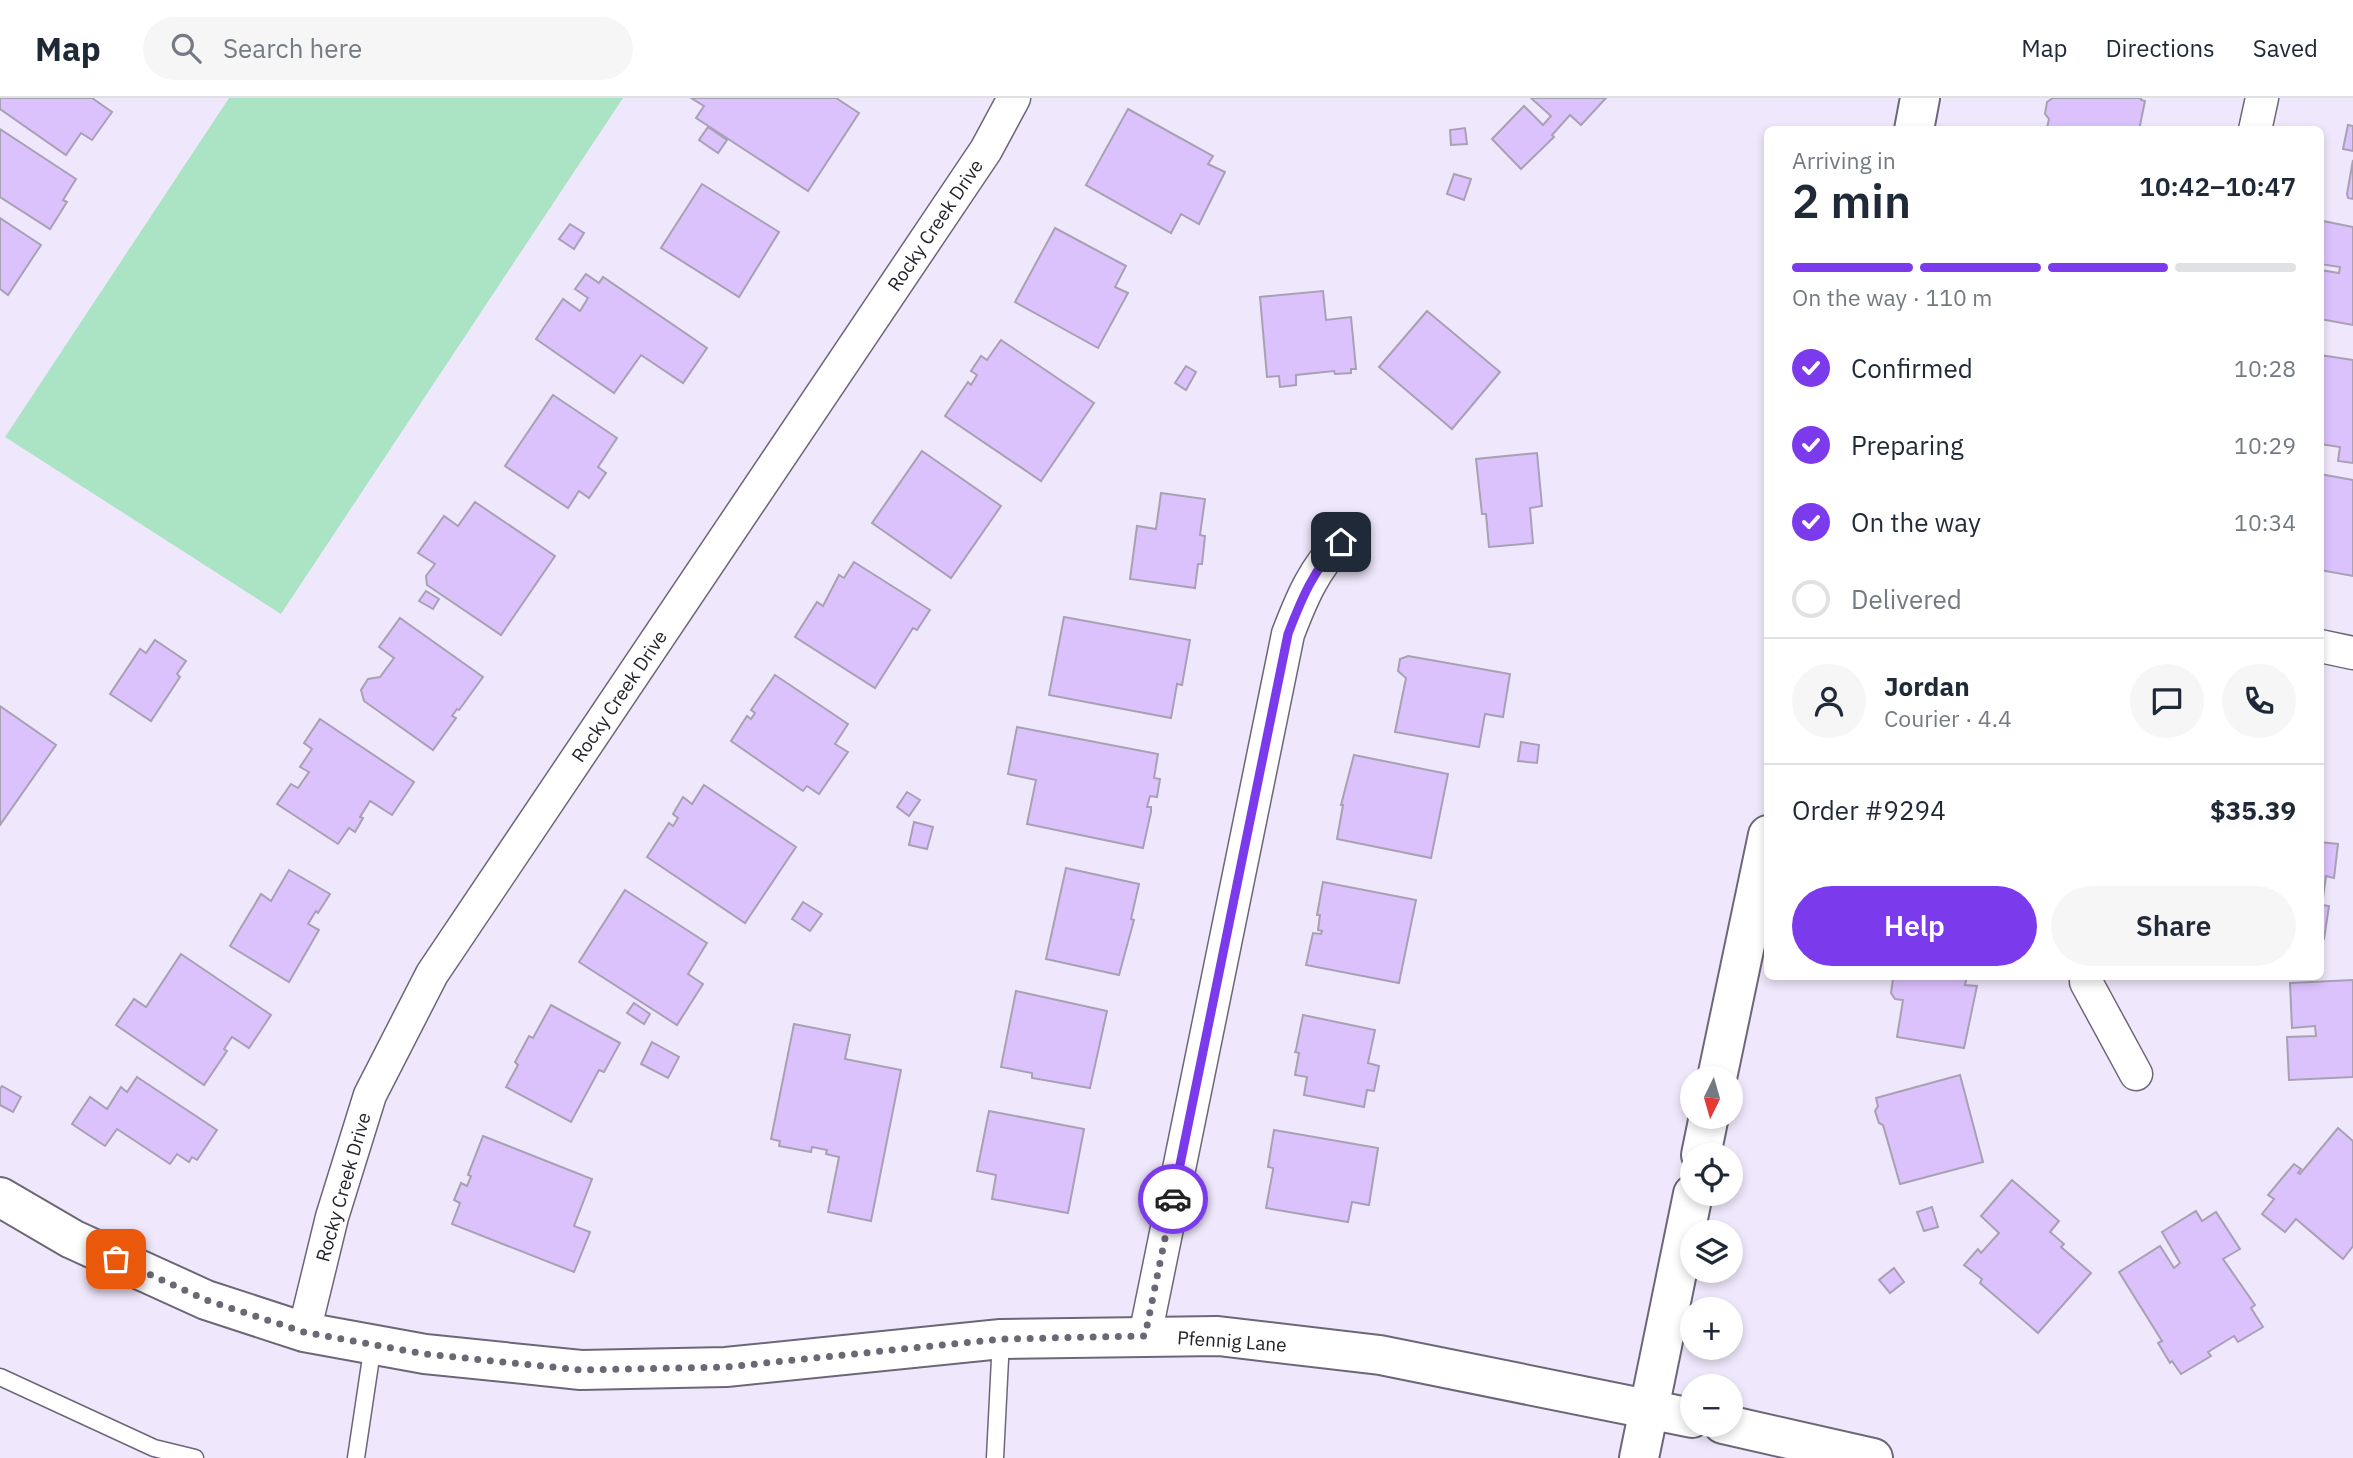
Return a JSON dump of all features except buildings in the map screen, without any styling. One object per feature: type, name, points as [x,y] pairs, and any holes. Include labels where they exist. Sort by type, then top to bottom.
[{"type":"street","name":"Rocky Creek Drive","points":[[304,1332],[332,1217],[370,1095],[432,974],[986,150],[1014,98]]},
{"type":"street","points":[[1915,126],[1920,98]]},
{"type":"street","points":[[2256,126],[2262,98]]},
{"type":"street","points":[[1145,1336],[1288,634],[1304,592],[1329,553],[1341,542]]},
{"type":"street","points":[[2324,647],[2353,653]]},
{"type":"street","points":[[1720,1066],[1764,854]]},
{"type":"street","points":[[2086,980],[2136,1074]]},
{"type":"street","name":"Pfennig Lane","points":[[0,1197],[72,1239],[206,1300],[304,1332],[425,1354],[581,1370],[726,1367],[1001,1339],[1218,1336],[1380,1355],[1680,1416]]},
{"type":"street","points":[[1639,1458],[1691,1206]]},
{"type":"street","points":[[1743,1429],[1873,1458]]},
{"type":"lane","points":[[995,1458],[1001,1339]]},
{"type":"lane","points":[[356,1458],[373,1344]]},
{"type":"lane","points":[[0,1377],[154,1448],[195,1458]]},
{"type":"green space","points":[[229,98],[623,98],[281,614],[5,437]]},
{"type":"way so far","points":[[116,1259],[206,1300],[304,1332],[425,1354],[581,1370],[726,1367],[1001,1339],[1145,1336],[1173,1199]]},
{"type":"route","points":[[1173,1199],[1288,634],[1304,592],[1329,553],[1341,542]]}]
